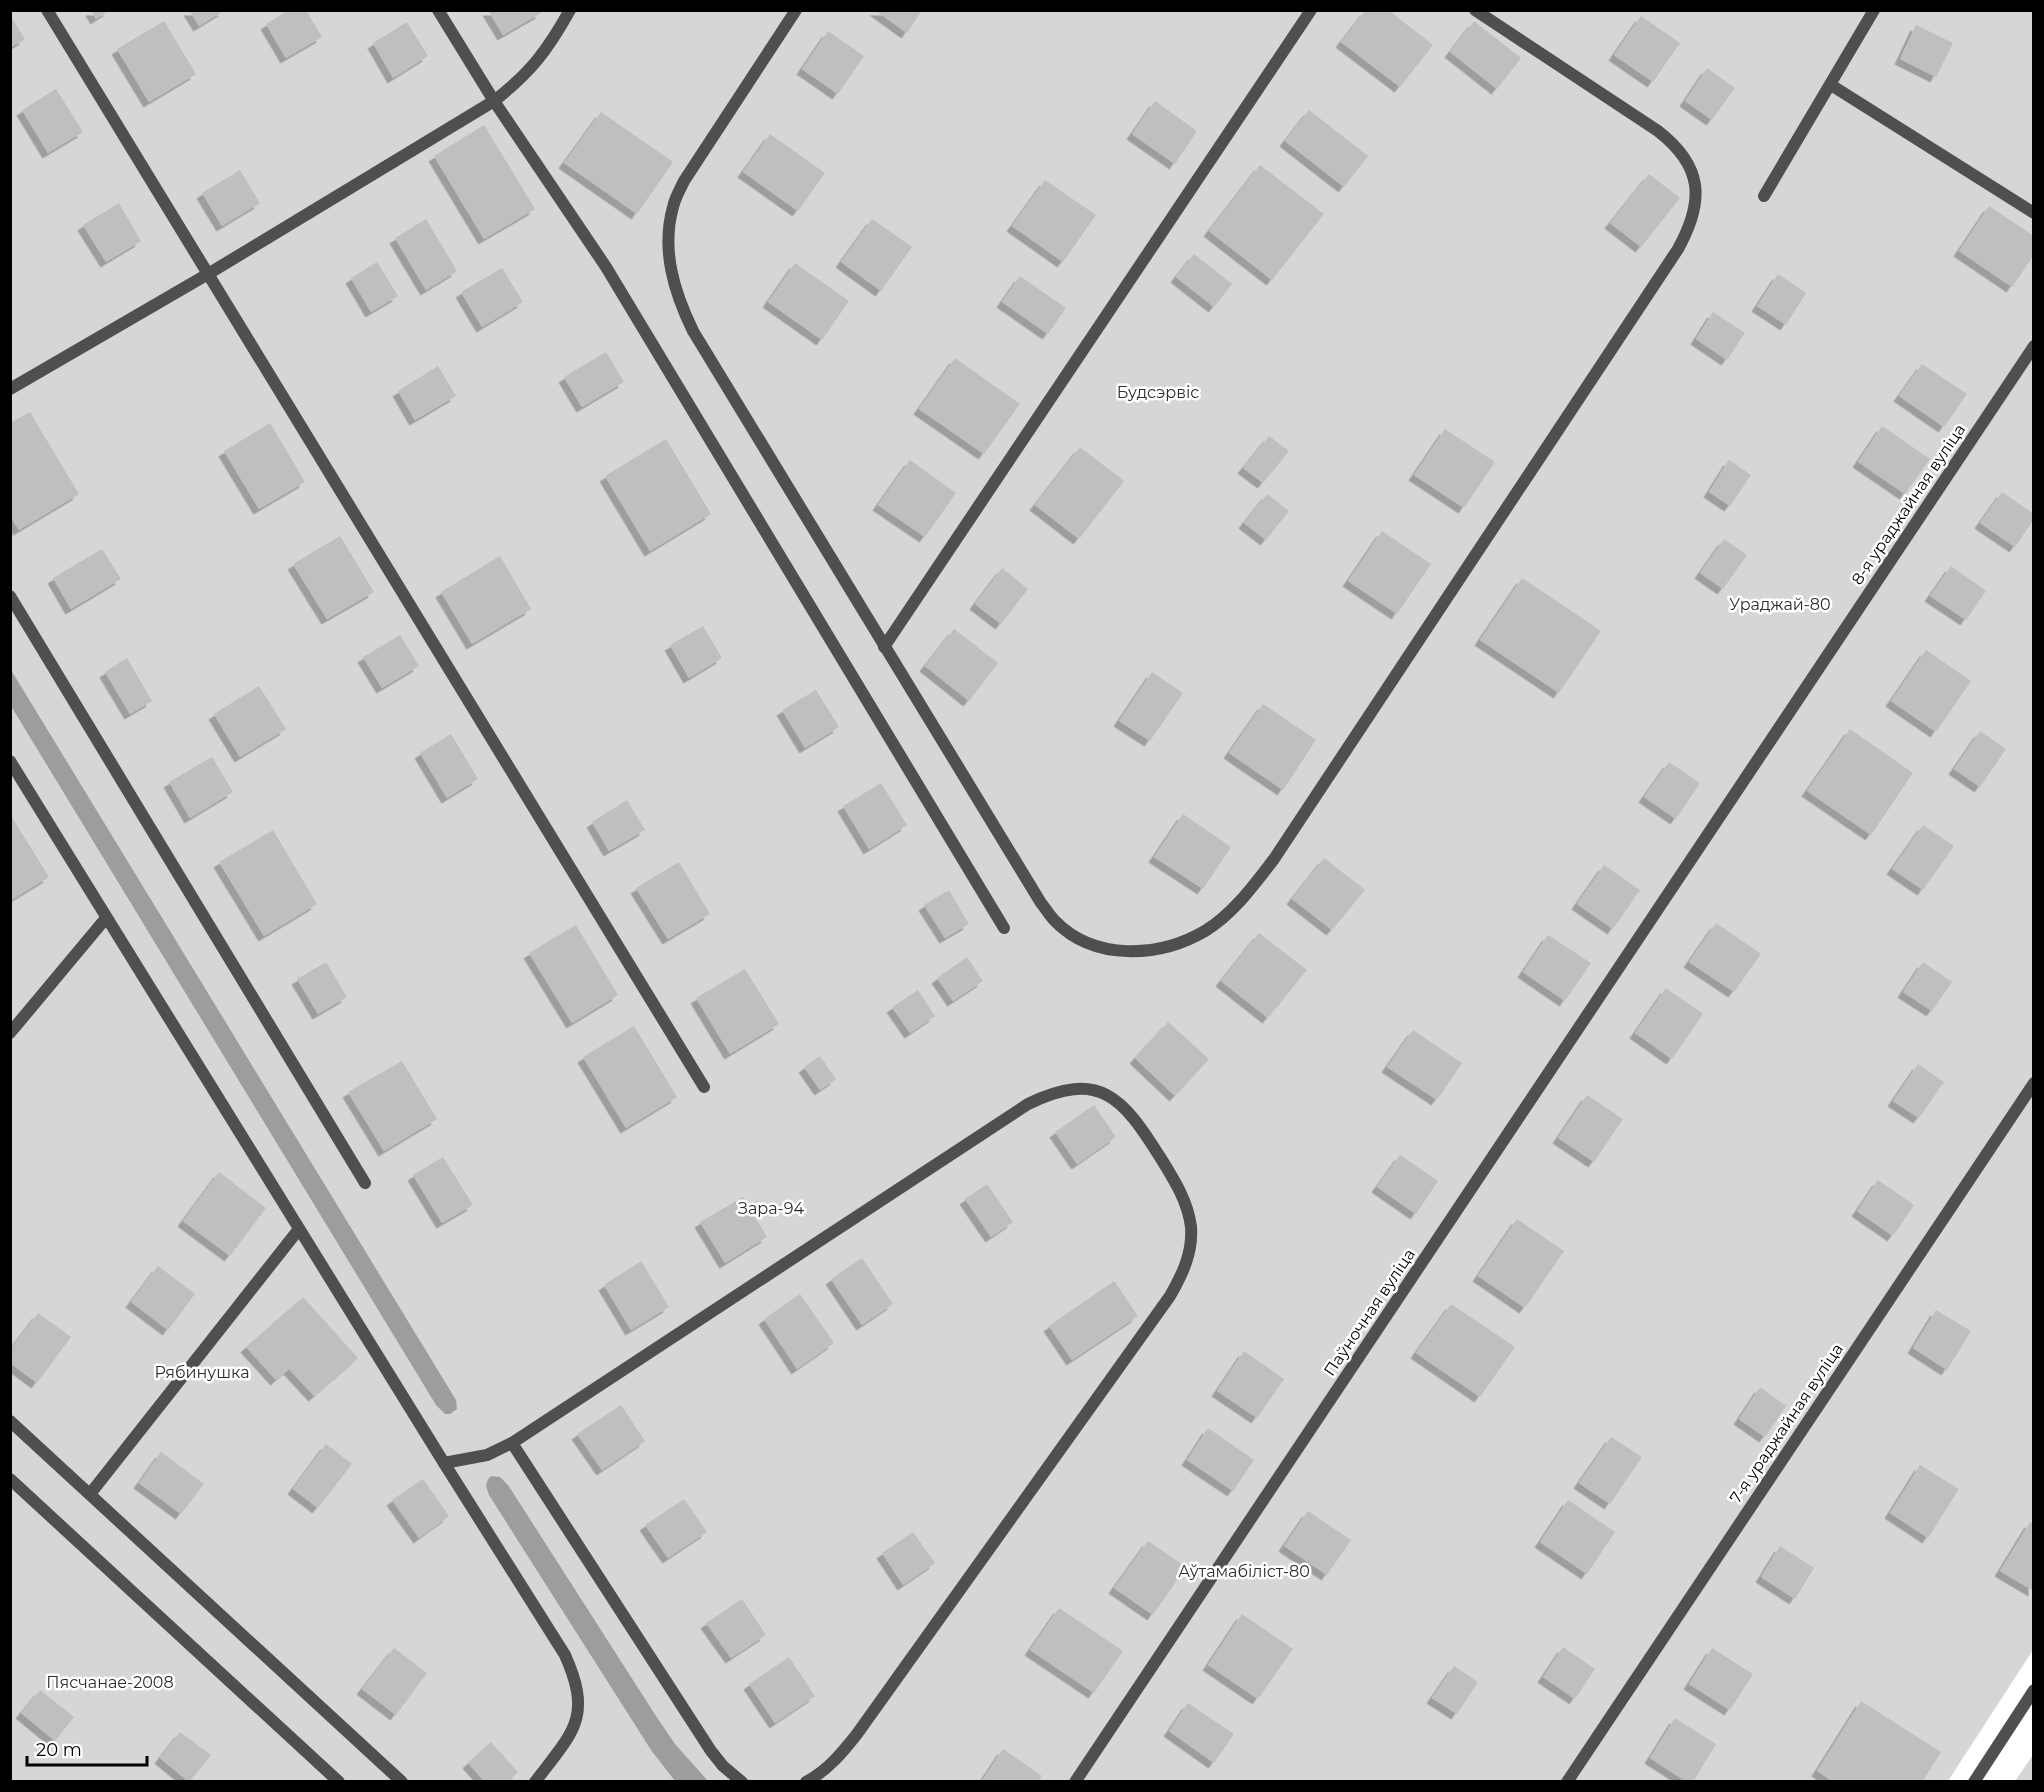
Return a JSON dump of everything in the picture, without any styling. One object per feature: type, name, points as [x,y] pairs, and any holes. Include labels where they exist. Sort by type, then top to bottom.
[{"type":"lane","points":[[47,10],[704,1087]]},
{"type":"lane","points":[[438,10],[494,101],[606,267],[1004,928]]},
{"type":"lane","points":[[10,389],[208,274],[494,101],[521,80],[538,61],[570,10]]},
{"type":"lane","points":[[796,10],[684,181],[673,205],[669,228],[669,254],[678,297],[693,331],[1041,903],[1057,922],[1080,939],[1107,950],[1139,952],[1175,944],[1205,931],[1230,911],[1253,887],[1274,859],[1672,259],[1690,228],[1695,206],[1695,184],[1688,162],[1676,145],[1475,10]]},
{"type":"lane","points":[[884,647],[1311,10]]},
{"type":"lane","points":[[1764,196],[1874,10]]},
{"type":"lane","points":[[1831,85],[2034,213]]},
{"type":"lane","name":"8-я ураджайная вуліца","points":[[1690,860],[2034,346]]},
{"type":"lane","points":[[10,596],[365,1183]]},
{"type":"lane","points":[[10,761],[565,1655],[576,1686],[579,1702],[578,1715],[569,1738],[535,1782]]},
{"type":"lane","name":"Паўночная вуліца","points":[[1075,1782],[1690,860]]},
{"type":"lane","points":[[10,1033],[106,918]]},
{"type":"lane","name":"7-я ураджайная вуліца","points":[[1567,1782],[2034,1083]]},
{"type":"lane","points":[[444,1463],[487,1455],[512,1443],[1028,1104],[1067,1089],[1087,1088],[1108,1095],[1125,1108],[1146,1136],[1175,1182],[1185,1203],[1191,1227],[1190,1251],[1183,1274],[1163,1306],[857,1734],[821,1774],[806,1782]]},
{"type":"lane","points":[[90,1494],[299,1229]]},
{"type":"lane","points":[[10,1421],[402,1782]]},
{"type":"lane","points":[[512,1443],[711,1751],[723,1766],[742,1782]]},
{"type":"lane","points":[[10,1479],[339,1782]]},
{"type":"lane","points":[[1974,1782],[2034,1690]]},
{"type":"green space","points":[[11,11],[2033,11],[2033,1650],[1948,1781],[11,1782]]},
{"type":"green space","points":[[2033,1755],[2033,1781],[2015,1781]]},
{"type":"shaded area","points":[[11,670],[456,1400],[457,1409],[450,1414],[445,1414],[436,1405],[11,706]]},
{"type":"shaded area","points":[[491,1476],[500,1477],[508,1485],[656,1716],[675,1744],[708,1781],[675,1781],[651,1750],[489,1495],[486,1486]]},
{"type":"building","points":[[91,10],[110,10],[96,19]]},
{"type":"building","points":[[189,10],[225,10],[199,26]]},
{"type":"building","points":[[289,10],[306,10],[322,37],[286,58],[266,24]]},
{"type":"building","points":[[488,10],[540,10],[541,13],[503,35]]},
{"type":"building","points":[[875,10],[922,10],[907,33]]},
{"type":"building","points":[[1366,10],[1388,10],[1433,45],[1400,87],[1341,42]]},
{"type":"building","points":[[10,15],[25,39],[10,48]]},
{"type":"building","points":[[1641,16],[1680,43],[1653,82],[1614,55]]},
{"type":"building","points":[[164,21],[196,74],[149,102],[117,49]]},
{"type":"building","points":[[1474,21],[1521,58],[1497,89],[1450,52]]},
{"type":"building","points":[[407,22],[428,56],[393,78],[373,43]]},
{"type":"building","points":[[1916,25],[1953,43],[1936,77],[1900,59]]},
{"type":"building","points":[[828,31],[864,56],[838,94],[802,69]]},
{"type":"building","points":[[1707,68],[1735,88],[1712,120],[1685,101]]},
{"type":"building","points":[[56,89],[83,132],[48,153],[22,110]]},
{"type":"building","points":[[1155,101],[1197,131],[1175,164],[1132,134]]},
{"type":"building","points":[[1309,110],[1368,156],[1344,187],[1285,141]]},
{"type":"building","points":[[601,112],[673,162],[637,214],[564,163]]},
{"type":"building","points":[[484,125],[535,209],[484,239],[434,156]]},
{"type":"building","points":[[770,134],[825,173],[798,211],[743,172]]},
{"type":"building","points":[[1260,165],[1324,214],[1272,280],[1209,231]]},
{"type":"building","points":[[240,170],[260,203],[222,226],[202,193]]},
{"type":"building","points":[[1649,174],[1680,198],[1641,247],[1610,223]]},
{"type":"building","points":[[1045,180],[1096,215],[1063,262],[1012,226]]},
{"type":"building","points":[[119,203],[141,241],[106,262],[83,225]]},
{"type":"building","points":[[1989,206],[2034,236],[2034,255],[2012,287],[1959,251]]},
{"type":"building","points":[[426,219],[457,271],[426,290],[395,238]]},
{"type":"building","points":[[872,219],[912,247],[881,291],[841,262]]},
{"type":"building","points":[[1194,254],[1232,284],[1214,307],[1176,277]]},
{"type":"building","points":[[377,262],[398,296],[371,312],[351,278]]},
{"type":"building","points":[[795,263],[849,301],[822,340],[768,302]]},
{"type":"building","points":[[502,268],[523,302],[482,327],[461,292]]},
{"type":"building","points":[[1778,274],[1806,293],[1786,325],[1757,306]]},
{"type":"building","points":[[1020,276],[1066,308],[1048,334],[1002,302]]},
{"type":"building","points":[[1713,312],[1745,333],[1727,360],[1696,339]]},
{"type":"building","points":[[606,352],[624,382],[582,407],[564,377]]},
{"type":"building","points":[[955,358],[1020,404],[984,454],[919,409]]},
{"type":"building","points":[[1922,364],[1967,394],[1944,427],[1899,396]]},
{"type":"building","points":[[438,366],[456,396],[415,420],[398,391]]},
{"type":"building","points":[[30,412],[79,494],[19,530],[10,516],[10,423]]},
{"type":"building","points":[[270,423],[305,482],[259,509],[224,451]]},
{"type":"building","points":[[1882,426],[1930,459],[1905,494],[1858,462]]},
{"type":"building","points":[[1445,429],[1495,462],[1464,508],[1414,475]]},
{"type":"building","points":[[1269,436],[1289,451],[1263,483],[1243,468]]},
{"type":"building","points":[[666,439],[711,514],[650,551],[605,476]]},
{"type":"building","points":[[1080,447],[1124,481],[1079,539],[1035,505]]},
{"type":"building","points":[[910,460],[956,493],[925,537],[878,505]]},
{"type":"building","points":[[1729,460],[1751,475],[1730,506],[1709,492]]},
{"type":"building","points":[[2002,492],[2034,514],[2034,519],[2015,547],[1980,523]]},
{"type":"building","points":[[1267,494],[1289,511],[1266,540],[1244,523]]},
{"type":"building","points":[[1382,531],[1431,564],[1397,614],[1348,581]]},
{"type":"building","points":[[340,536],[374,592],[327,619],[293,564]]},
{"type":"building","points":[[1724,539],[1747,555],[1723,589],[1700,573]]},
{"type":"building","points":[[102,549],[121,579],[71,609],[53,578]]},
{"type":"building","points":[[500,556],[531,609],[472,644],[441,592]]},
{"type":"building","points":[[1951,566],[1986,591],[1966,620],[1930,596]]},
{"type":"building","points":[[1002,568],[1028,589],[1001,624],[975,604]]},
{"type":"building","points":[[1522,578],[1601,631],[1559,693],[1480,640]]},
{"type":"building","points":[[703,626],[722,658],[689,678],[670,645]]},
{"type":"building","points":[[954,629],[998,663],[969,701],[925,666]]},
{"type":"building","points":[[400,635],[419,666],[382,688],[363,657]]},
{"type":"building","points":[[1926,650],[1971,681],[1936,732],[1891,701]]},
{"type":"building","points":[[127,658],[152,701],[130,714],[105,672]]},
{"type":"building","points":[[1152,672],[1183,693],[1150,741],[1119,721]]},
{"type":"building","points":[[259,686],[286,729],[240,757],[214,714]]},
{"type":"building","points":[[816,690],[839,727],[805,748],[782,710]]},
{"type":"building","points":[[1263,704],[1316,740],[1283,790],[1229,753]]},
{"type":"building","points":[[1850,729],[1913,773],[1871,835],[1807,791]]},
{"type":"building","points":[[1980,731],[2006,749],[1980,787],[1954,769]]},
{"type":"building","points":[[451,734],[478,779],[447,798],[420,753]]},
{"type":"building","points":[[212,757],[233,792],[190,818],[169,782]]},
{"type":"building","points":[[1669,762],[1700,783],[1676,819],[1644,797]]},
{"type":"building","points":[[881,783],[907,825],[869,849],[843,806]]},
{"type":"building","points":[[627,800],[645,830],[609,851],[592,822]]},
{"type":"building","points":[[10,814],[49,877],[10,901]]},
{"type":"building","points":[[1183,814],[1231,847],[1203,889],[1154,857]]},
{"type":"building","points":[[1923,825],[1954,846],[1923,890],[1892,869]]},
{"type":"building","points":[[273,830],[317,904],[264,936],[219,862]]},
{"type":"building","points":[[1324,858],[1365,890],[1332,930],[1292,899]]},
{"type":"building","points":[[679,862],[710,914],[668,939],[636,888]]},
{"type":"building","points":[[1604,865],[1640,890],[1613,929],[1577,904]]},
{"type":"building","points":[[949,890],[969,924],[945,938],[924,905]]},
{"type":"building","points":[[1716,923],[1761,954],[1734,992],[1689,962]]},
{"type":"building","points":[[576,925],[618,995],[572,1023],[529,953]]},
{"type":"building","points":[[1259,933],[1307,970],[1268,1018],[1221,981]]},
{"type":"building","points":[[1548,935],[1591,963],[1565,1001],[1523,972]]},
{"type":"building","points":[[967,957],[983,981],[953,1001],[937,978]]},
{"type":"building","points":[[326,962],[347,997],[318,1014],[297,979]]},
{"type":"building","points":[[1923,962],[1952,982],[1932,1011],[1903,992]]},
{"type":"building","points":[[745,969],[779,1024],[730,1054],[696,998]]},
{"type":"building","points":[[1666,988],[1703,1014],[1672,1059],[1635,1033]]},
{"type":"building","points":[[918,990],[935,1016],[910,1033],[892,1007]]},
{"type":"building","points":[[1168,1022],[1209,1059],[1175,1096],[1135,1058]]},
{"type":"building","points":[[634,1026],[677,1097],[626,1128],[583,1057]]},
{"type":"building","points":[[1413,1030],[1462,1063],[1437,1100],[1387,1067]]},
{"type":"building","points":[[820,1056],[836,1079],[820,1090],[804,1067]]},
{"type":"building","points":[[402,1061],[437,1119],[384,1151],[348,1092]]},
{"type":"building","points":[[1918,1064],[1944,1082],[1919,1118],[1893,1101]]},
{"type":"building","points":[[1587,1095],[1623,1119],[1594,1162],[1558,1138]]},
{"type":"building","points":[[1094,1105],[1116,1137],[1077,1164],[1055,1132]]},
{"type":"building","points":[[1400,1155],[1438,1181],[1416,1214],[1377,1187]]},
{"type":"building","points":[[443,1157],[473,1205],[442,1223],[413,1175]]},
{"type":"building","points":[[219,1172],[266,1208],[230,1256],[183,1221]]},
{"type":"building","points":[[1878,1180],[1914,1205],[1893,1236],[1857,1211]]},
{"type":"building","points":[[987,1184],[1013,1222],[991,1237],[965,1199]]},
{"type":"building","points":[[743,1197],[767,1237],[725,1263],[700,1222]]},
{"type":"building","points":[[1517,1219],[1564,1251],[1525,1308],[1478,1276]]},
{"type":"building","points":[[862,1258],[893,1304],[862,1325],[831,1279]]},
{"type":"building","points":[[641,1261],[669,1307],[631,1330],[604,1285]]},
{"type":"building","points":[[158,1266],[195,1294],[168,1330],[131,1302]]},
{"type":"building","points":[[1114,1281],[1138,1316],[1072,1360],[1049,1326]]},
{"type":"building","points":[[800,1294],[834,1343],[797,1369],[764,1319]]},
{"type":"building","points":[[303,1297],[358,1358],[314,1396],[289,1369],[276,1380],[246,1347]]},
{"type":"building","points":[[1451,1304],[1515,1347],[1480,1397],[1416,1353]]},
{"type":"building","points":[[1936,1310],[1971,1331],[1947,1370],[1913,1348]]},
{"type":"building","points":[[38,1313],[71,1337],[37,1383],[10,1363],[10,1350]]},
{"type":"building","points":[[1244,1351],[1284,1379],[1257,1418],[1217,1391]]},
{"type":"building","points":[[1760,1387],[1786,1406],[1765,1437],[1739,1419]]},
{"type":"building","points":[[621,1405],[645,1441],[602,1470],[577,1434]]},
{"type":"building","points":[[1208,1428],[1254,1460],[1233,1491],[1187,1460]]},
{"type":"building","points":[[1611,1437],[1642,1457],[1610,1504],[1579,1483]]},
{"type":"building","points":[[326,1444],[352,1464],[318,1508],[293,1489]]},
{"type":"building","points":[[161,1452],[204,1484],[181,1514],[139,1483]]},
{"type":"building","points":[[1920,1465],[1959,1489],[1928,1538],[1890,1513]]},
{"type":"building","points":[[423,1479],[449,1516],[419,1538],[392,1500]]},
{"type":"building","points":[[684,1499],[707,1532],[668,1558],[645,1525]]},
{"type":"building","points":[[1568,1500],[1615,1532],[1587,1574],[1540,1542]]},
{"type":"building","points":[[1308,1511],[1351,1540],[1327,1575],[1284,1546]]},
{"type":"building","points":[[2030,1522],[2034,1524],[2034,1591],[2000,1571]]},
{"type":"building","points":[[913,1532],[935,1563],[903,1585],[882,1553]]},
{"type":"building","points":[[1148,1541],[1186,1567],[1153,1615],[1114,1588]]},
{"type":"building","points":[[1780,1546],[1814,1568],[1795,1599],[1761,1577]]},
{"type":"building","points":[[742,1599],[766,1635],[731,1658],[706,1623]]},
{"type":"building","points":[[1059,1608],[1123,1651],[1094,1693],[1030,1650]]},
{"type":"building","points":[[1242,1614],[1293,1649],[1258,1699],[1208,1665]]},
{"type":"building","points":[[1563,1647],[1595,1669],[1575,1699],[1543,1677]]},
{"type":"building","points":[[394,1648],[427,1673],[396,1715],[362,1689]]},
{"type":"building","points":[[1712,1648],[1753,1674],[1730,1710],[1689,1684]]},
{"type":"building","points":[[789,1657],[815,1696],[775,1723],[749,1684]]},
{"type":"building","points":[[1454,1666],[1478,1682],[1457,1714],[1432,1698]]},
{"type":"building","points":[[40,1690],[74,1717],[55,1741],[21,1713]]},
{"type":"building","points":[[1861,1701],[1941,1752],[1922,1782],[1834,1782],[1817,1771]]},
{"type":"building","points":[[1188,1703],[1234,1734],[1214,1763],[1169,1731]]},
{"type":"building","points":[[1675,1718],[1716,1744],[1693,1782],[1687,1782],[1650,1758]]},
{"type":"building","points":[[180,1732],[211,1755],[189,1782],[160,1758]]},
{"type":"building","points":[[491,1742],[518,1772],[508,1782],[485,1782],[468,1763]]},
{"type":"building","points":[[1003,1749],[1042,1776],[1037,1782],[981,1782]]},
{"type":"park label","name":"Будсэрвіс","points":[[1158,392]]},
{"type":"park label","name":"Ураджай-80","points":[[1780,604]]},
{"type":"park label","name":"Зара-94","points":[[771,1208]]},
{"type":"park label","name":"Рябинушка","points":[[202,1372]]},
{"type":"park label","name":"Аўтамабіліст-80","points":[[1244,1571]]},
{"type":"park label","name":"Пясчанае-2008","points":[[110,1682]]}]
